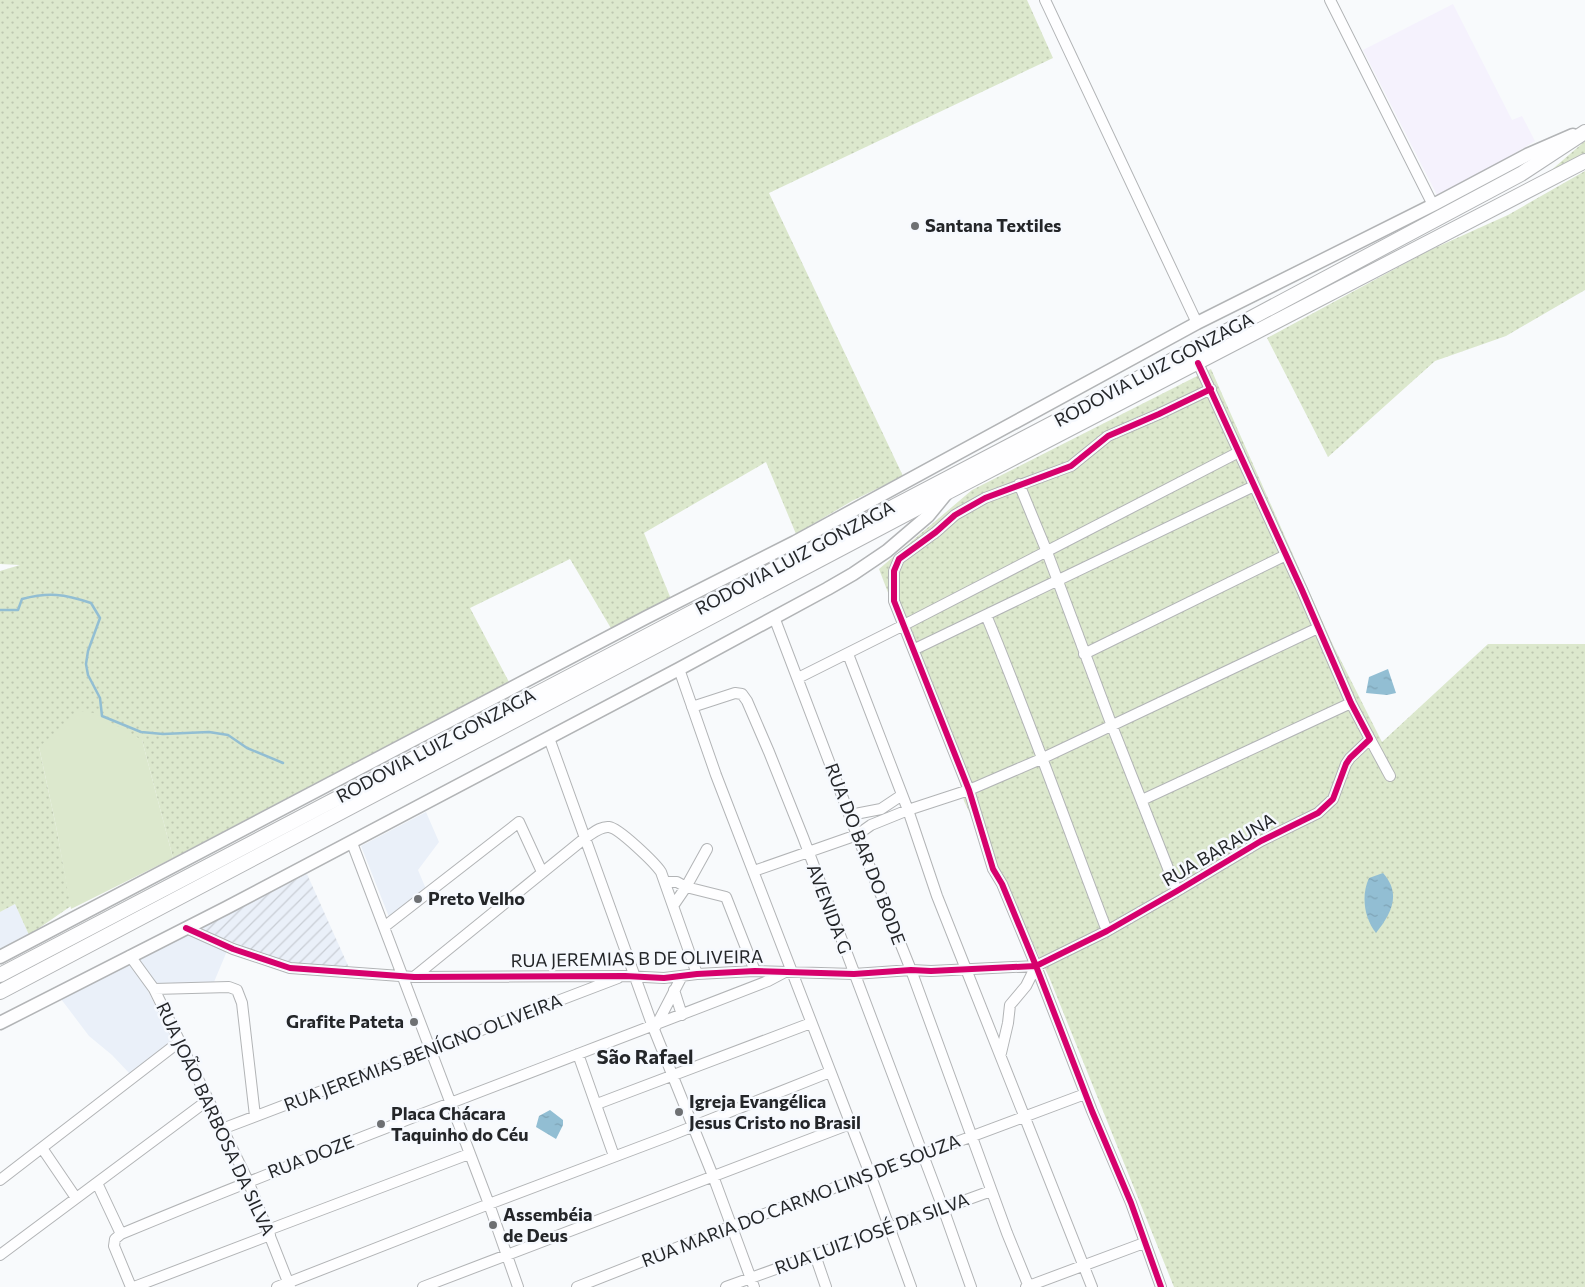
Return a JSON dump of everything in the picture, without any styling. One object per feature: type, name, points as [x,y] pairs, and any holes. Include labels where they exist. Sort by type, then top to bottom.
[{"type":"highway","name":"RODOVIA LUIZ GONZAGA","points":[[0,974],[1144,376],[1521,174],[1585,131]]},
{"type":"highway","name":"RODOVIA LUIZ GONZAGA","points":[[0,992],[948,492],[1585,161]]},
{"type":"main road","points":[[0,957],[647,617],[795,542],[1197,324],[1433,205],[1527,155],[1585,131]]},
{"type":"main road","points":[[0,1022],[352,842],[827,589],[867,565],[928,516],[948,492]]},
{"type":"street","points":[[1045,0],[1197,324]]},
{"type":"street","points":[[1330,0],[1433,205]]},
{"type":"street","points":[[1198,363],[1351,703],[1390,776]]},
{"type":"street","points":[[1160,1287],[1131,1203],[1085,1094],[1036,966],[1002,884],[993,869],[969,790],[915,649],[894,600],[894,571],[899,559],[936,532],[955,515],[985,498],[1071,466],[1108,436],[1160,414],[1210,389]]},
{"type":"street","points":[[798,678],[904,626],[1239,452]]},
{"type":"street","points":[[1019,484],[1177,891]]},
{"type":"street","points":[[915,649],[1254,486]]},
{"type":"street","points":[[1084,654],[1286,555]]},
{"type":"street","points":[[986,615],[1107,931]]},
{"type":"street","name":"RUA DO BAR DO BODE","points":[[774,617],[911,970],[1028,1287]]},
{"type":"street","points":[[754,871],[857,835],[866,827],[908,810],[969,790],[1041,759],[1318,628]]},
{"type":"street","points":[[848,654],[908,810],[937,896],[1092,1287]]},
{"type":"street","points":[[679,669],[716,775],[754,871],[789,972],[870,1174],[911,1287]]},
{"type":"street","name":"AVENIDA G","points":[[692,707],[735,693],[744,697],[769,752],[808,852],[943,1208],[971,1287]]},
{"type":"street","points":[[1142,800],[1351,703]]},
{"type":"street","points":[[549,738],[585,838],[630,976],[654,1026],[752,1282]]},
{"type":"street","name":"RUA BARAUNA","points":[[1036,966],[1107,931],[1261,841],[1318,812],[1332,799],[1350,758],[1370,739]]},
{"type":"street","points":[[850,815],[881,809],[902,795]]},
{"type":"street","points":[[384,927],[519,822],[542,872]]},
{"type":"street","points":[[414,976],[585,838],[600,828],[611,827],[651,860],[661,872],[697,974]]},
{"type":"street","points":[[352,842],[518,1287]]},
{"type":"street","points":[[673,906],[707,849]]},
{"type":"street","points":[[665,882],[677,882],[686,887],[726,897],[755,971]]},
{"type":"street","name":"RUA JEREMIAS B DE OLIVEIRA","points":[[186,928],[233,949],[290,968],[402,976],[630,976],[664,978],[755,971],[854,974],[1036,966]]},
{"type":"street","name":"RUA JOÃO BARBOSA DA SILVA","points":[[130,956],[154,989],[248,1181],[289,1285]]},
{"type":"street","points":[[1001,1054],[1010,1005],[1026,986],[1036,966]]},
{"type":"street","name":"RUA DOZE","points":[[119,1235],[248,1181],[654,1026],[789,972]]},
{"type":"street","name":"RUA JEREMIAS BENÍGNO OLIVEIRA","points":[[222,1130],[630,976]]},
{"type":"street","points":[[654,1026],[682,976]]},
{"type":"street","points":[[154,989],[229,987],[237,990],[242,1003],[255,1116]]},
{"type":"street","points":[[674,990],[682,1015]]},
{"type":"street","points":[[597,1104],[811,1023]]},
{"type":"street","points":[[1,1176],[42,1148],[179,1042]]},
{"type":"street","points":[[578,1054],[614,1156]]},
{"type":"street","points":[[277,1287],[289,1285],[488,1204],[693,1127],[830,1072]]},
{"type":"street","name":"RUA MARIA DO CARMO LINS DE SOUZA","points":[[577,1287],[732,1226],[1085,1094]]},
{"type":"street","points":[[0,1256],[208,1100]]},
{"type":"street","points":[[423,1287],[850,1124]]},
{"type":"street","points":[[42,1148],[76,1198]]},
{"type":"street","points":[[97,1182],[119,1235],[115,1239],[114,1246],[132,1287],[469,1154]]},
{"type":"street","name":"RUA LUIZ JOSÉ DA SILVA","points":[[726,1287],[752,1282],[815,1255],[991,1191]]},
{"type":"street","points":[[1028,1287],[1144,1243]]},
{"type":"street","points":[[815,1255],[826,1287]]},
{"type":"shaded area","points":[[1453,4],[1512,120],[1522,116],[1535,141],[1439,199],[1363,50]]},
{"type":"shaded area","points":[[426,812],[439,842],[418,870],[426,889],[389,917],[361,846]]},
{"type":"shaded area","points":[[307,874],[350,970],[286,963],[200,929]]},
{"type":"shaded area","points":[[15,904],[29,935],[0,950],[0,912]]},
{"type":"shaded area","points":[[185,932],[227,951],[214,982],[148,991],[173,1041],[130,1074],[112,1055],[89,1036],[61,999]]},
{"type":"green space","points":[[0,0],[1027,0],[1053,58],[769,193],[903,476],[852,501],[796,534],[766,462],[644,533],[671,599],[612,630],[570,559],[470,608],[509,682],[173,858],[142,740],[39,747],[71,906],[29,935],[15,904],[0,912],[0,571],[20,565],[0,564]]},
{"type":"green space","points":[[1585,141],[1585,153],[1548,173]]},
{"type":"green space","points":[[1585,171],[1585,290],[1506,336],[1435,361],[1328,457],[1267,338],[1428,251],[1508,215]]},
{"type":"green space","points":[[1211,369],[1332,643],[1382,742],[1488,644],[1585,644],[1585,1287],[1174,1287],[1049,977],[964,801],[959,779],[879,569],[972,490]]},
{"type":"green space","points":[[80,711],[94,713],[142,740],[173,858],[71,909],[39,747]]},
{"type":"water","points":[[1388,669],[1396,693],[1387,695],[1366,693],[1369,677]]},
{"type":"water","points":[[1383,873],[1389,881],[1393,896],[1390,911],[1376,933],[1366,913],[1365,892],[1369,878]]},
{"type":"water","points":[[550,1110],[563,1120],[563,1125],[556,1139],[536,1127],[539,1116]]},
{"type":"waterway","points":[[0,610],[18,610],[22,599],[40,595],[64,596],[91,603],[100,618],[88,651],[86,664],[88,675],[100,698],[102,716],[141,732],[163,734],[209,732],[228,735],[247,748],[283,763]]},
{"type":"cycle path","points":[[186,928],[233,949],[290,968],[414,977],[625,976],[664,978],[755,971],[854,974],[1036,966],[1107,931],[1261,841],[1318,813],[1333,799],[1350,758],[1370,739],[1351,703],[1302,590],[1198,363]]},
{"type":"cycle path","points":[[1161,1287],[1131,1203],[1092,1111],[1036,966],[1002,884],[993,869],[969,790],[894,601],[894,571],[899,559],[936,532],[955,515],[985,498],[1071,466],[1108,436],[1211,389]]},
{"type":"place","name":"Santana Textiles","points":[[915,226]]},
{"type":"place","name":"Preto Velho","points":[[418,899]]},
{"type":"place","name":"Grafite Pateta","points":[[414,1022]]},
{"type":"place","name":"Igreja Evangélica Jesus Cristo no Brasil","points":[[679,1112]]},
{"type":"place","name":"Placa Chácara Taquinho do Céu","points":[[381,1124]]},
{"type":"place","name":"Assembéia de Deus","points":[[493,1225]]},
{"type":"district","name":"São Rafael","points":[[645,1057]]}]
